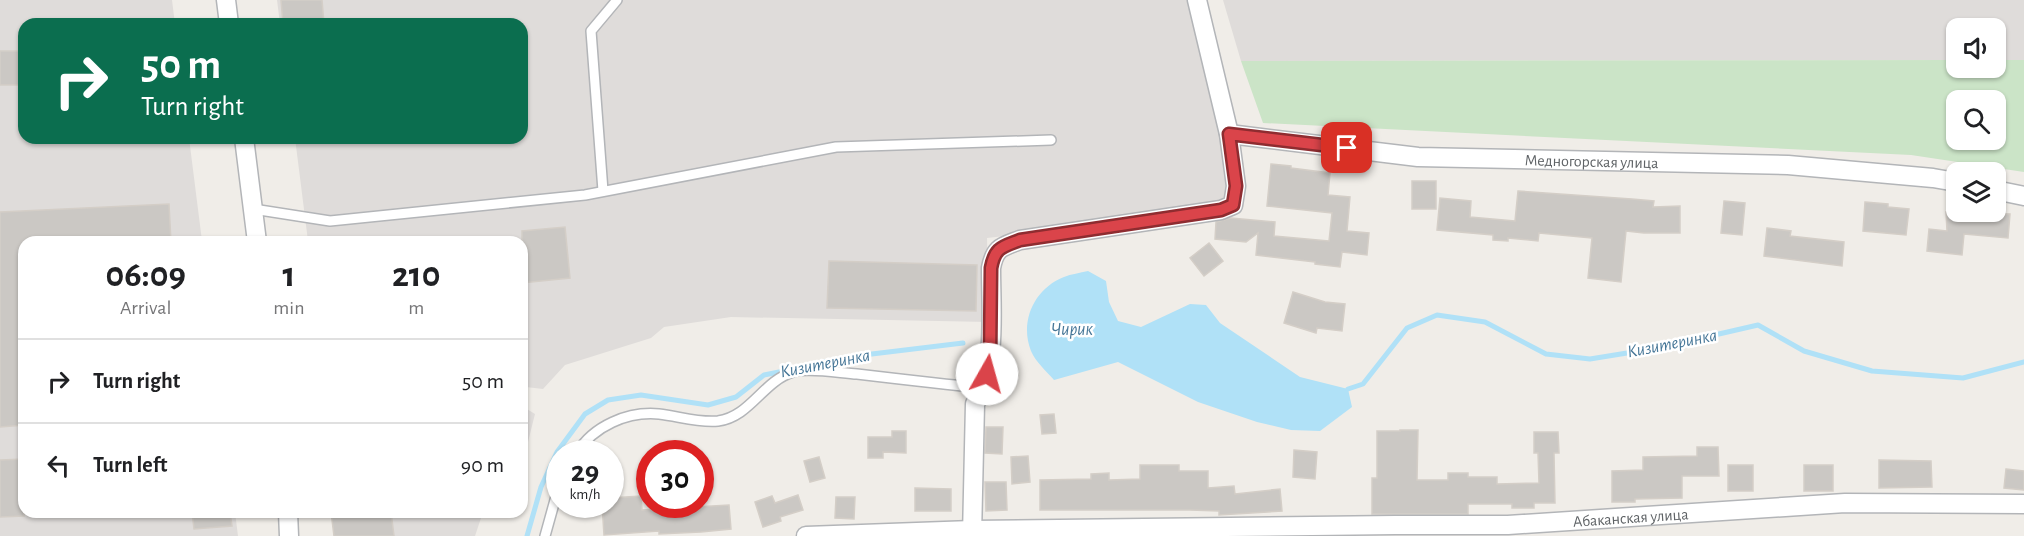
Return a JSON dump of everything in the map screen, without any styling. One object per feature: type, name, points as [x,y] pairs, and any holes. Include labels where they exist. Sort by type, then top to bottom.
[{"type":"street","points":[[226,0],[228,18]]},
{"type":"street","points":[[972,533],[975,404],[984,388],[990,360],[991,268],[993,257],[1000,248],[1020,240],[1221,210],[1233,205],[1236,186],[1229,134],[1197,0]]},
{"type":"street","name":"Медногорская улица","points":[[1229,134],[1418,157],[1788,165],[1946,180]]},
{"type":"street","points":[[245,144],[256,236]]},
{"type":"street","points":[[2006,192],[2024,196]]},
{"type":"street","name":"Абаканская улица","points":[[806,536],[1395,530],[1845,503],[2024,504]]},
{"type":"street","points":[[288,518],[289,536]]},
{"type":"lane","points":[[603,191],[591,30],[617,0]]},
{"type":"lane","points":[[253,209],[330,221],[585,195],[836,147],[1051,140]]},
{"type":"lane","points":[[589,440],[596,432],[620,418],[657,414],[719,421],[738,415],[774,383],[793,371],[824,371],[984,388]]},
{"type":"lane","points":[[545,536],[550,518]]},
{"type":"shaded area","points":[[0,0],[172,0],[174,18],[18,18],[18,144],[190,144],[201,236],[18,236],[18,518],[236,518],[238,536],[0,536]]},
{"type":"shaded area","points":[[277,0],[1199,0],[1242,190],[1212,213],[987,238],[989,322],[731,317],[664,327],[651,338],[565,365],[543,389],[528,387],[528,236],[307,236],[296,144],[528,144],[528,18],[279,18]]},
{"type":"shaded area","points":[[1223,0],[2024,0],[2024,60],[2006,60],[2006,18],[1946,18],[1946,60],[1241,61]]},
{"type":"shaded area","points":[[528,410],[535,414],[528,442]]},
{"type":"shaded area","points":[[344,518],[481,518],[475,536],[346,536]]},
{"type":"green space","points":[[1946,60],[1946,78],[2006,78],[2006,60],[2024,60],[2024,172],[2006,169],[2006,162],[1958,162],[1911,155],[1263,123],[1241,61]]},
{"type":"water","name":"Чирик","points":[[1088,271],[1106,281],[1109,302],[1118,321],[1141,327],[1190,304],[1206,305],[1220,323],[1300,377],[1348,389],[1352,407],[1320,431],[1291,430],[1257,422],[1198,402],[1118,362],[1054,380],[1031,351],[1027,328],[1032,307],[1045,289],[1054,282]]},
{"type":"building","points":[[281,0],[322,0],[324,18],[282,18]]},
{"type":"building","points":[[0,51],[18,51],[18,85],[0,85]]},
{"type":"building","points":[[1271,164],[1330,173],[1328,195],[1350,197],[1347,231],[1369,233],[1367,255],[1342,252],[1340,267],[1256,255],[1258,233],[1246,242],[1215,239],[1216,222],[1231,218],[1275,222],[1274,236],[1329,241],[1332,213],[1267,206]]},
{"type":"building","points":[[1412,181],[1436,181],[1436,209],[1412,209]]},
{"type":"building","points":[[1518,191],[1654,201],[1653,207],[1680,206],[1680,233],[1626,231],[1621,282],[1588,278],[1592,238],[1539,233],[1538,241],[1508,238],[1508,241],[1493,240],[1493,235],[1437,230],[1440,198],[1471,201],[1470,217],[1515,221]]},
{"type":"building","points":[[1724,201],[1745,203],[1742,235],[1721,233]]},
{"type":"building","points":[[1865,202],[1909,209],[1906,235],[1863,231]]},
{"type":"building","points":[[169,204],[171,236],[18,236],[18,426],[0,427],[0,212]]},
{"type":"building","points":[[2006,214],[2010,214],[2008,238],[1964,234],[1962,255],[1927,251],[1929,229],[1947,231],[1947,222],[2006,222]]},
{"type":"building","points":[[565,227],[570,278],[528,282],[528,236],[522,236],[522,231]]},
{"type":"building","points":[[1767,228],[1791,231],[1790,236],[1844,242],[1842,266],[1764,256]]},
{"type":"building","points":[[1209,243],[1223,261],[1204,276],[1190,258]]},
{"type":"building","points":[[829,261],[977,265],[976,311],[827,308]]},
{"type":"building","points":[[1293,292],[1325,302],[1345,304],[1342,331],[1317,328],[1316,333],[1284,323]]},
{"type":"building","points":[[1054,414],[1056,433],[1042,434],[1040,415]]},
{"type":"building","points":[[986,427],[1003,427],[1002,454],[985,453]]},
{"type":"building","points":[[1418,430],[1417,480],[1448,480],[1448,473],[1468,473],[1468,477],[1497,477],[1497,484],[1539,483],[1538,453],[1534,453],[1534,432],[1558,432],[1559,453],[1554,453],[1555,503],[1534,503],[1534,508],[1512,508],[1512,504],[1468,504],[1468,514],[1372,514],[1372,478],[1377,478],[1377,431]]},
{"type":"building","points":[[892,431],[906,431],[906,453],[883,452],[883,458],[868,458],[868,437],[892,437]]},
{"type":"building","points":[[1697,447],[1718,447],[1719,476],[1682,476],[1682,498],[1612,502],[1612,471],[1643,470],[1643,457],[1697,456]]},
{"type":"building","points":[[1294,450],[1317,452],[1315,479],[1293,477]]},
{"type":"building","points":[[1028,456],[1030,482],[1012,484],[1011,457]]},
{"type":"building","points":[[819,457],[825,478],[810,482],[804,461]]},
{"type":"building","points":[[18,459],[18,516],[0,517],[0,460]]},
{"type":"building","points":[[1879,460],[1931,461],[1932,487],[1879,488]]},
{"type":"building","points":[[1140,465],[1179,465],[1179,471],[1208,471],[1208,488],[1234,486],[1235,494],[1280,489],[1282,511],[1219,515],[1219,511],[1190,510],[1040,510],[1040,480],[1091,479],[1091,474],[1109,473],[1109,480],[1140,479]]},
{"type":"building","points":[[1728,465],[1753,465],[1753,491],[1728,491]]},
{"type":"building","points":[[1804,465],[1833,465],[1833,491],[1804,491]]},
{"type":"building","points":[[2006,469],[2024,471],[2024,490],[2004,488]]},
{"type":"building","points":[[985,482],[1006,482],[1007,510],[986,511]]},
{"type":"building","points":[[915,488],[951,489],[951,511],[915,511]]},
{"type":"building","points":[[798,495],[803,510],[780,517],[781,521],[763,527],[755,502],[772,496],[775,503]]},
{"type":"building","points":[[636,496],[636,518],[714,518],[714,506],[729,505],[731,529],[604,535],[603,518],[624,518],[624,497]]},
{"type":"building","points":[[836,497],[855,497],[854,519],[835,518]]},
{"type":"building","points":[[193,518],[231,518],[232,526],[194,529]]},
{"type":"building","points":[[332,518],[392,518],[394,536],[334,536]]},
{"type":"waterway","name":"Кизитеринка","points":[[1348,389],[1363,384],[1407,328],[1437,315],[1485,322],[1546,354],[1590,359],[1658,348],[1758,325],[1804,351],[1872,371],[1963,378],[2024,362]]},
{"type":"waterway","name":"Кизитеринка","points":[[801,367],[847,357],[963,343]]},
{"type":"waterway","name":"Кизитеринка","points":[[527,536],[541,487],[557,452],[585,414],[608,400],[641,395],[708,405],[736,397],[764,375],[789,370]]},
{"type":"route","points":[[987,374],[990,360],[991,268],[993,257],[1000,248],[1020,240],[1221,210],[1233,205],[1236,186],[1229,134],[1347,148]]}]
